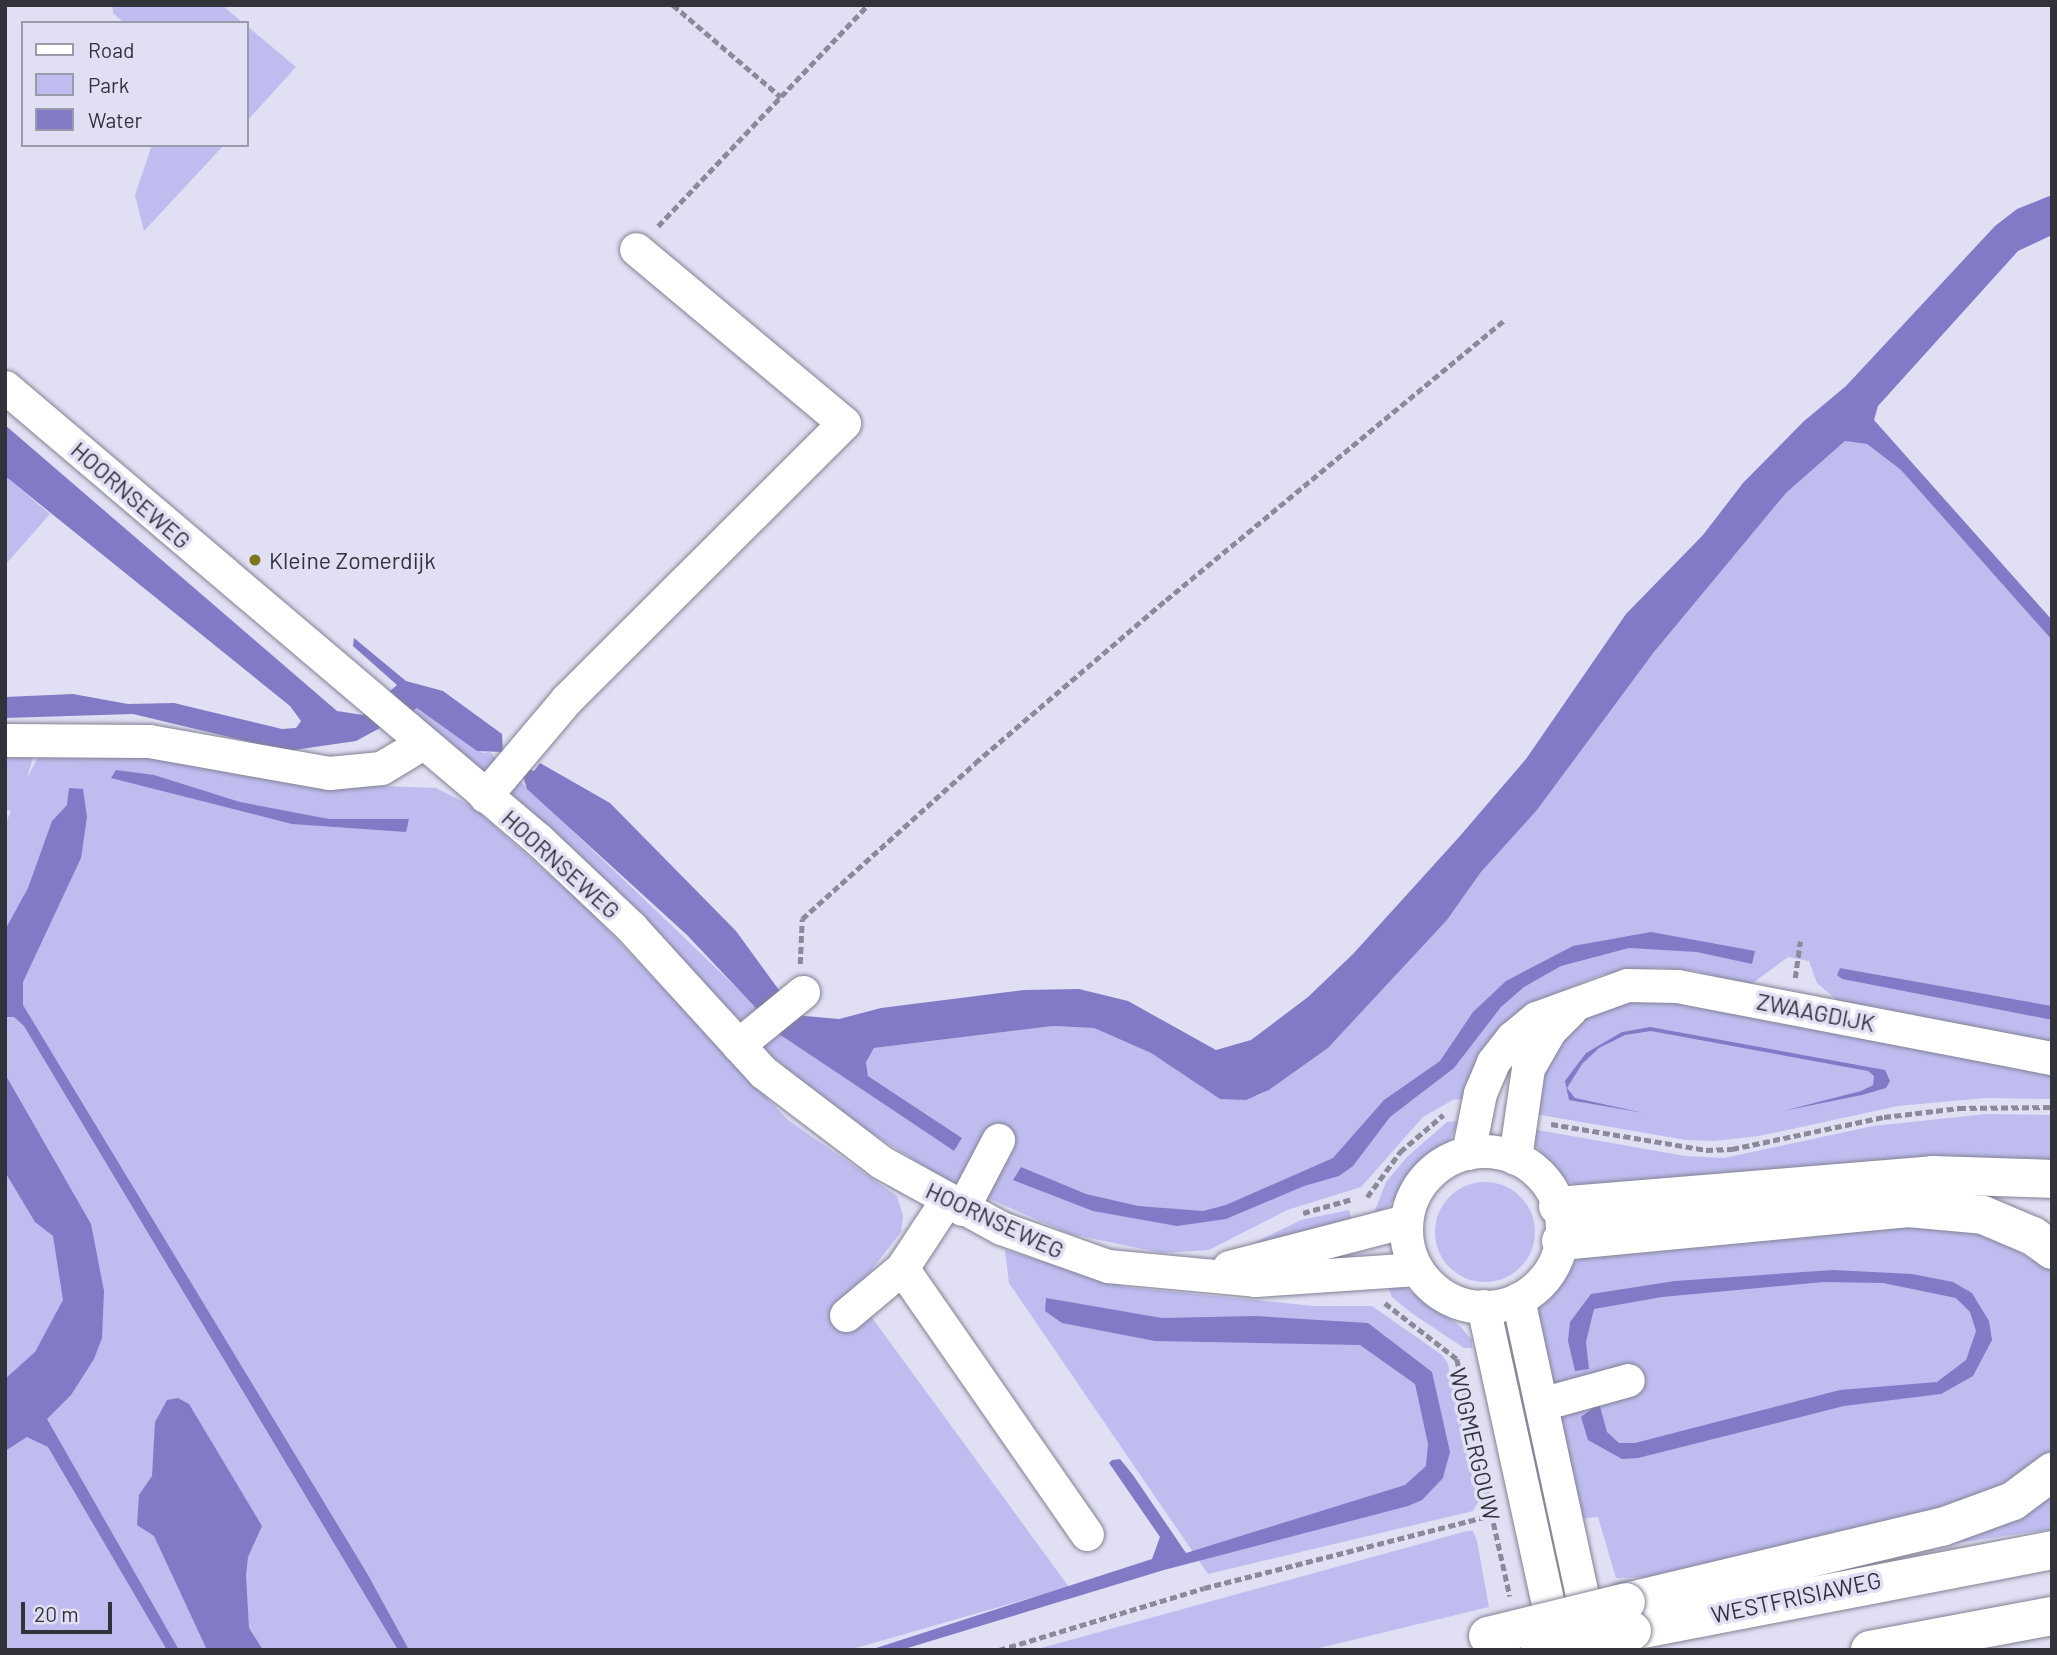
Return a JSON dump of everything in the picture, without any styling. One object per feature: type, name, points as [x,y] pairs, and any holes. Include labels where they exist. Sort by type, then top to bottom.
[{"type":"highway","points":[[1559,1224],[1933,1175],[2052,1179]]},
{"type":"highway","points":[[1559,1224],[1933,1209],[2000,1220],[2052,1250]]},
{"type":"highway","points":[[1491,1632],[1629,1616],[1942,1527],[2012,1501],[2052,1472]]},
{"type":"highway","name":"WESTFRISIAWEG","points":[[1540,1650],[1629,1616],[2052,1549]]},
{"type":"highway","points":[[1870,1650],[2052,1616]]},
{"type":"street","points":[[485,796],[566,700],[844,423],[636,249]]},
{"type":"street","name":"HOORNSEWEG","points":[[5,387],[421,744],[539,840],[631,927],[763,1072],[828,1125],[954,1205],[1080,1259],[1150,1273],[1255,1280],[1417,1269]]},
{"type":"street","points":[[5,740],[149,741],[328,773],[381,768],[421,744]]},
{"type":"street","name":"ZWAAGDIJK","points":[[1468,1153],[1480,1093],[1502,1049],[1536,1018],[1627,985],[1677,986],[2052,1058]]},
{"type":"street","name":"ZWAAGDIJK","points":[[1515,1158],[1528,1068],[1550,1030],[1580,1000]]},
{"type":"street","points":[[738,1045],[785,1006]]},
{"type":"street","points":[[846,1315],[902,1268],[954,1205],[998,1140]]},
{"type":"street","points":[[1468,1153],[1515,1158],[1546,1182],[1559,1224],[1546,1275],[1518,1298],[1483,1306],[1445,1296],[1417,1269],[1406,1222],[1412,1198],[1426,1177],[1445,1162],[1468,1153]]},
{"type":"street","name":"HOORNSEWEG","points":[[1150,1273],[1227,1267],[1406,1222]]},
{"type":"street","points":[[902,1268],[1087,1534]]},
{"type":"street","points":[[1518,1298],[1594,1650]]},
{"type":"street","name":"WOGMERGOUW","points":[[1483,1306],[1558,1650]]},
{"type":"street","points":[[1541,1404],[1628,1380]]},
{"type":"path","points":[[673,5],[781,97]]},
{"type":"path","points":[[636,249],[868,5]]},
{"type":"path","points":[[785,1006],[802,919],[975,763],[1166,600],[1504,320]]},
{"type":"path","points":[[1681,1148],[1732,1149],[1884,1117],[1959,1108],[2052,1107]]},
{"type":"path","name":"WOGMERGOUW","points":[[1373,1272],[1378,1297],[1457,1359],[1492,1515],[1491,1632]]},
{"type":"path","points":[[999,1650],[1204,1588],[1492,1515]]},
{"type":"green space","points":[[112,5],[222,5],[241,21],[122,21],[113,13]]},
{"type":"green space","points":[[248,27],[296,67],[248,120]]},
{"type":"green space","points":[[151,147],[222,147],[144,231],[135,195]]},
{"type":"green space","points":[[1845,441],[1867,444],[1901,470],[2052,640],[2052,1006],[1840,968],[1838,974],[1842,979],[2052,1020],[2052,1042],[1838,1001],[1817,983],[1809,961],[1788,957],[1750,985],[1696,971],[1658,968],[1601,975],[1552,995],[1468,1098],[1453,1100],[1423,1117],[1361,1187],[1287,1210],[1209,1250],[1163,1253],[1070,1234],[944,1179],[837,1111],[760,1046],[776,1032],[954,1151],[962,1138],[868,1076],[866,1062],[874,1048],[1053,1026],[1094,1028],[1151,1053],[1220,1099],[1257,1096],[1269,1090],[1328,1048],[1447,920],[1481,872],[1537,810],[1654,652],[1786,493]]},
{"type":"green space","points":[[5,476],[50,514],[5,565]]},
{"type":"green space","points":[[417,708],[483,753],[490,752],[762,1012],[751,1021],[741,1021],[558,835],[407,712]]},
{"type":"green space","points":[[36,747],[27,778],[42,750],[104,749],[325,784],[436,788],[472,806],[587,908],[788,1120],[897,1196],[903,1216],[901,1232],[867,1276],[851,1289],[1069,1587],[849,1650],[5,1650],[5,825],[11,811],[5,809],[5,755]]},
{"type":"green space","points":[[1646,997],[2052,1072],[2052,1099],[1985,1098],[1898,1106],[1759,1136],[1714,1141],[1686,1140],[1529,1113],[1546,1057],[1585,1017]]},
{"type":"green space","points":[[1987,1114],[2052,1115],[2052,1166],[1587,1191],[1556,1175],[1531,1138],[1532,1129],[1685,1156],[1724,1158],[1873,1126]]},
{"type":"green space","points":[[1459,1121],[1446,1148],[1420,1166],[1388,1207],[1374,1213],[1386,1182],[1407,1157],[1447,1122]]},
{"type":"green space","points":[[1485,1182],[1513,1190],[1527,1204],[1535,1232],[1527,1260],[1513,1274],[1485,1282],[1457,1274],[1443,1260],[1435,1232],[1443,1204],[1457,1190]]},
{"type":"green space","points":[[1349,1210],[1353,1224],[1246,1247],[1301,1220]]},
{"type":"green space","points":[[1966,1223],[2052,1270],[2052,1457],[2008,1490],[1670,1577],[1616,1578],[1598,1517],[1577,1519],[1534,1316],[1566,1270],[1586,1253],[1608,1247]]},
{"type":"green space","points":[[1005,1250],[1126,1287],[1314,1306],[1372,1306],[1442,1355],[1448,1364],[1478,1502],[1473,1511],[1208,1574],[1009,1283]]},
{"type":"green space","points":[[1387,1284],[1404,1287],[1459,1325],[1472,1340],[1472,1348],[1464,1348],[1410,1312],[1392,1297]]},
{"type":"green space","points":[[2052,1489],[2052,1529],[1930,1547]]},
{"type":"green space","points":[[1473,1531],[1477,1541],[1489,1607],[1311,1650],[1034,1650]]},
{"type":"water","points":[[2052,195],[2052,235],[2018,251],[1878,406],[1874,420],[2052,620],[2052,640],[1901,470],[1867,444],[1845,441],[1786,493],[1654,652],[1537,810],[1481,872],[1447,920],[1328,1048],[1269,1090],[1246,1100],[1220,1099],[1151,1053],[1094,1028],[1053,1026],[874,1048],[866,1062],[868,1076],[962,1138],[954,1151],[776,1032],[794,1015],[839,1019],[881,1008],[1024,990],[1079,989],[1128,1001],[1216,1050],[1251,1040],[1308,997],[1353,954],[1460,836],[1526,759],[1626,614],[1703,535],[1743,483],[1803,422],[1846,386],[1995,226],[2017,209]]},
{"type":"water","points":[[5,425],[337,711],[363,715],[397,685],[353,646],[354,638],[406,681],[443,691],[502,734],[503,752],[477,751],[417,708],[356,741],[287,751],[133,714],[5,718],[5,697],[73,694],[128,704],[174,703],[282,729],[296,728],[301,721],[290,706],[5,476]]},
{"type":"water","points":[[540,763],[610,803],[736,931],[784,997],[762,1012],[756,1008],[687,935],[527,789],[522,773],[526,768],[534,771]]},
{"type":"water","points":[[116,770],[154,775],[240,802],[329,819],[409,819],[406,832],[292,824],[111,778]]},
{"type":"water","points":[[69,788],[83,789],[87,817],[81,858],[23,982],[23,1005],[368,1575],[409,1650],[398,1650],[24,1026],[14,1017],[5,1017],[5,930],[28,888],[52,821],[67,805]]},
{"type":"water","points":[[1651,932],[1755,951],[1752,964],[1697,952],[1629,948],[1561,966],[1524,987],[1501,1007],[1454,1068],[1390,1117],[1353,1166],[1339,1176],[1304,1186],[1226,1219],[1177,1226],[1093,1211],[1013,1180],[1021,1167],[1086,1194],[1138,1206],[1203,1211],[1226,1205],[1333,1158],[1384,1100],[1440,1061],[1473,1012],[1506,981],[1573,946]]},
{"type":"water","points":[[1840,968],[2052,1006],[2052,1020],[1842,979],[1837,975]]},
{"type":"water","points":[[1650,1027],[1885,1070],[1890,1081],[1886,1088],[1862,1095],[1783,1111],[1861,1091],[1873,1085],[1874,1076],[1868,1071],[1651,1031],[1625,1035],[1599,1048],[1582,1064],[1567,1088],[1575,1098],[1644,1113],[1569,1100],[1565,1081],[1586,1053],[1622,1032]]},
{"type":"water","points":[[5,1074],[91,1224],[104,1291],[102,1338],[94,1359],[71,1395],[47,1419],[179,1650],[167,1650],[48,1447],[27,1437],[5,1451],[5,1379],[35,1352],[63,1300],[53,1236],[35,1222],[5,1172]]},
{"type":"water","points":[[1833,1270],[1912,1274],[1953,1282],[1972,1293],[1989,1321],[1992,1340],[1973,1376],[1941,1394],[1844,1406],[1638,1458],[1622,1459],[1588,1440],[1581,1417],[1599,1403],[1607,1432],[1619,1443],[1635,1443],[1840,1390],[1937,1382],[1966,1360],[1976,1331],[1970,1312],[1956,1298],[1883,1283],[1824,1282],[1662,1297],[1594,1309],[1586,1342],[1589,1369],[1575,1371],[1568,1341],[1570,1322],[1591,1294],[1675,1281]]},
{"type":"water","points":[[1046,1298],[1162,1318],[1256,1316],[1368,1323],[1432,1372],[1450,1452],[1443,1478],[1422,1500],[1408,1506],[1164,1570],[901,1650],[870,1650],[1152,1559],[1160,1537],[1109,1463],[1112,1460],[1120,1459],[1133,1475],[1186,1553],[1405,1485],[1426,1466],[1428,1444],[1415,1384],[1360,1345],[1155,1341],[1062,1323],[1045,1311]]},
{"type":"water","points":[[178,1398],[189,1404],[262,1526],[248,1557],[246,1575],[249,1628],[263,1650],[207,1650],[154,1536],[137,1525],[139,1495],[152,1476],[155,1422],[167,1400]]},
{"type":"place","name":"Kleine Zomerdijk","points":[[255,560]]}]
